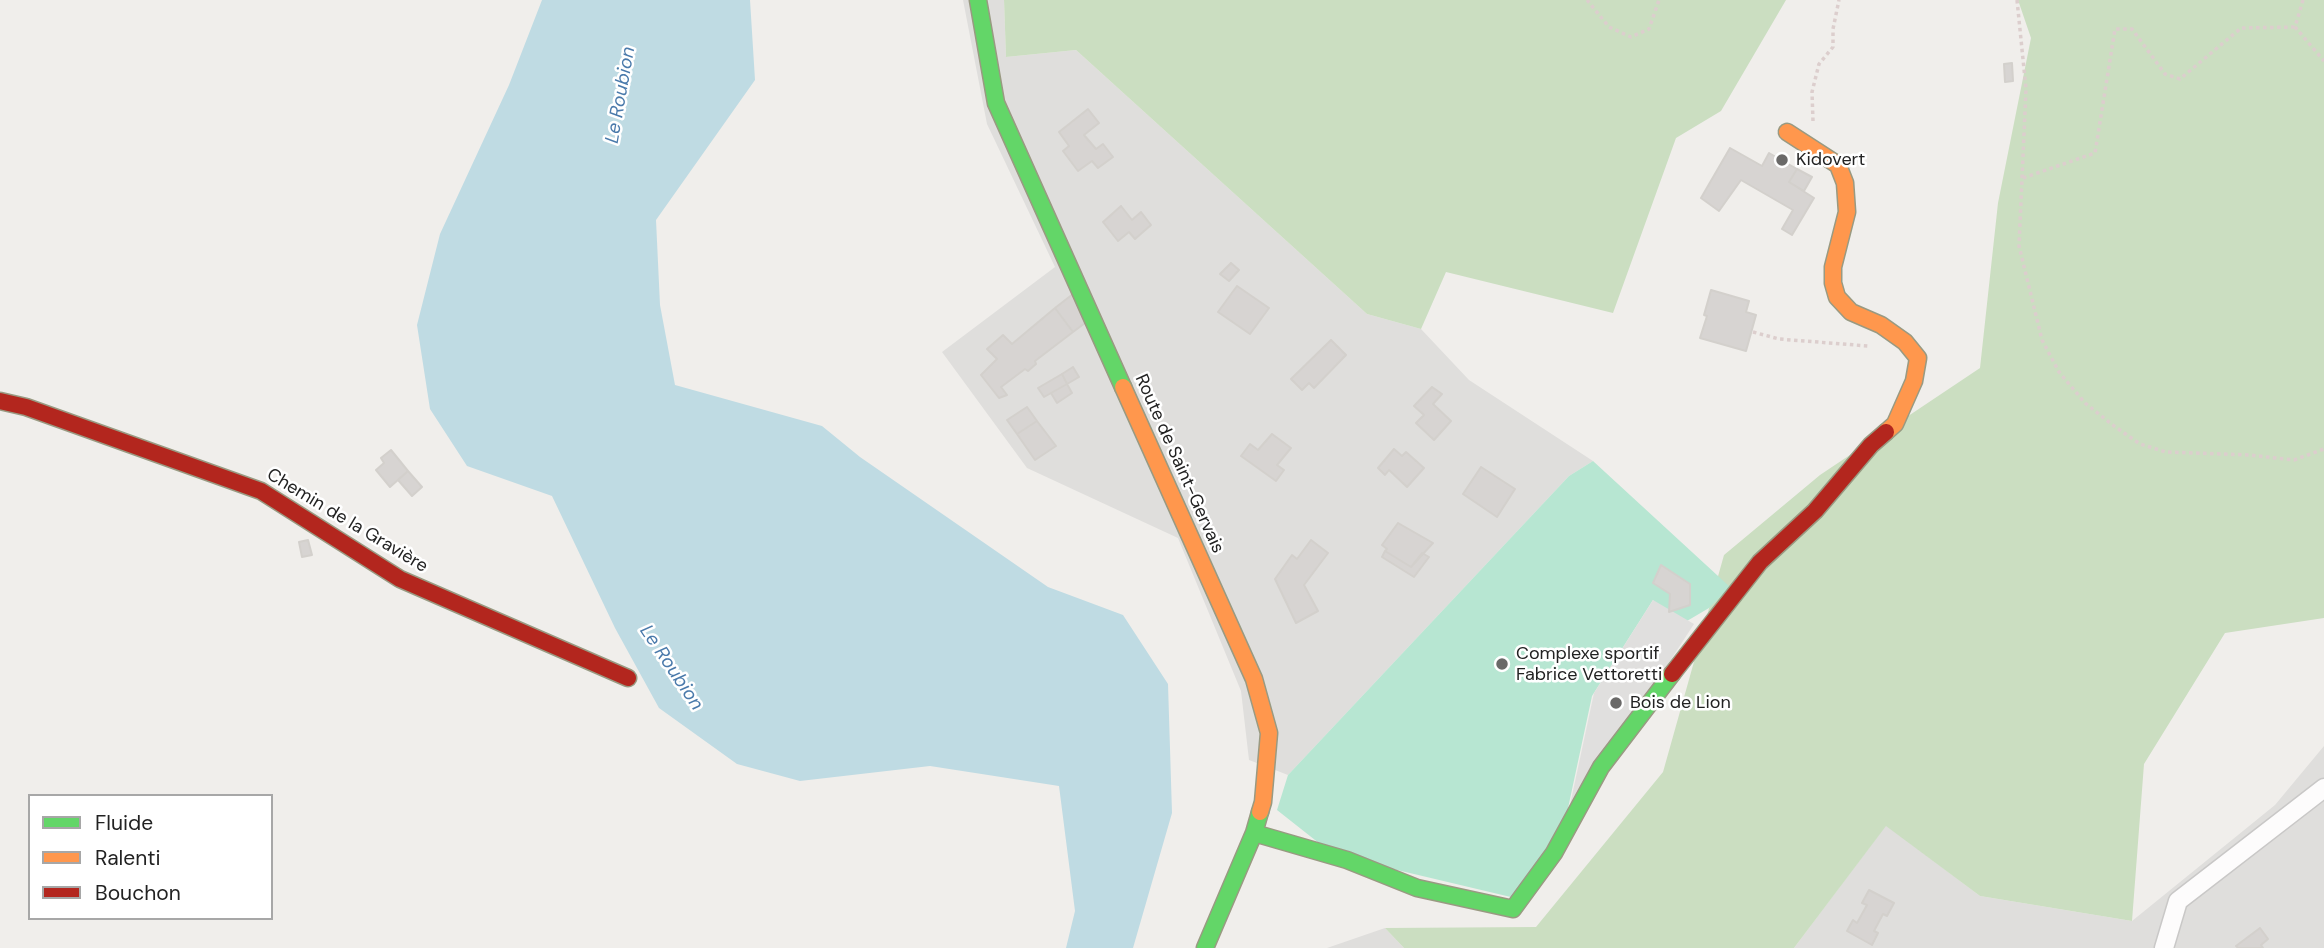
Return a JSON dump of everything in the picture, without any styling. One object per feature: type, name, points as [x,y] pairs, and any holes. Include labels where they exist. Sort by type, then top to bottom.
[{"type":"street","name":"Route de Saint-Gervais","points":[[978,0],[996,103],[1255,679],[1269,733],[1263,802],[1254,833],[1205,948]]},
{"type":"street","points":[[1254,833],[1347,860],[1417,888],[1513,909],[1554,853],[1601,767],[1702,634],[1760,562],[1815,511],[1871,445],[1895,424],[1914,381],[1918,358],[1905,342],[1881,325],[1851,312],[1837,297],[1833,283],[1833,267],[1847,212],[1845,183],[1838,165],[1787,132]]},
{"type":"street","name":"Chemin de la Gravière","points":[[0,401],[26,407],[261,491],[400,579],[628,678]]},
{"type":"street","points":[[2164,948],[2178,901],[2324,788]]},
{"type":"path","points":[[1587,0],[1609,27],[1631,37],[1649,29],[1659,0]]},
{"type":"path","points":[[1813,148],[1812,92],[1819,64],[1833,47],[1833,29],[1839,0]]},
{"type":"path","points":[[2017,0],[2026,89],[2019,246],[2042,340],[2059,372],[2085,403],[2140,444],[2166,452],[2249,455],[2294,460],[2324,449]]},
{"type":"path","points":[[2295,27],[2303,0]]},
{"type":"path","points":[[2022,178],[2095,153],[2115,29],[2132,29],[2165,74],[2180,79],[2241,28],[2295,27]]},
{"type":"path","points":[[2295,27],[2324,61]]},
{"type":"path","points":[[1753,332],[1779,339],[1872,346]]},
{"type":"shaded area","points":[[963,0],[1004,0],[1006,57],[1076,50],[1367,314],[1421,329],[1469,380],[1593,461],[1569,476],[1288,775],[1249,760],[1241,691],[1178,538],[1027,468],[942,352],[1055,267],[987,124]]},
{"type":"shaded area","name":"Bois de Lion","points":[[1653,600],[1694,624],[1567,819],[1594,693]]},
{"type":"shaded area","points":[[2324,746],[2324,948],[1794,948],[1886,825],[1980,896],[2132,921],[2275,805]]},
{"type":"shaded area","points":[[1385,928],[1404,948],[1327,948]]},
{"type":"green space","points":[[1004,0],[1786,0],[1721,111],[1676,138],[1613,313],[1446,272],[1421,329],[1367,314],[1076,50],[1006,57]]},
{"type":"green space","points":[[2018,0],[2324,0],[2324,618],[2225,633],[2144,764],[2132,921],[1980,896],[1886,826],[1794,948],[1404,948],[1385,928],[1536,927],[1663,772],[1724,555],[1820,475],[1980,368],[1998,203],[2031,38]]},
{"type":"green space","name":"Complexe sportif Fabrice Vettoretti","points":[[1593,461],[1730,587],[1709,608],[1670,631],[1653,600],[1592,696],[1561,841],[1515,898],[1334,855],[1277,810],[1288,775],[1569,476]]},
{"type":"water","name":"Le Roubion","points":[[542,0],[750,0],[755,80],[656,220],[660,305],[675,385],[822,426],[860,457],[1048,587],[1123,615],[1168,684],[1172,813],[1133,948],[1066,948],[1075,911],[1059,786],[930,766],[800,781],[737,764],[659,708],[615,628],[552,496],[467,466],[430,409],[417,325],[440,234],[509,85]]},
{"type":"building","points":[[2012,63],[2013,81],[2005,82],[2004,64]]},
{"type":"building","points":[[1088,109],[1099,123],[1084,135],[1096,149],[1103,144],[1113,157],[1098,168],[1092,161],[1078,171],[1063,151],[1069,146],[1059,132]]},
{"type":"building","points":[[1730,148],[1762,166],[1769,153],[1797,169],[1789,182],[1814,198],[1792,235],[1782,229],[1793,210],[1741,180],[1719,211],[1701,198]]},
{"type":"building","points":[[1797,169],[1812,177],[1804,191],[1789,182]]},
{"type":"building","points":[[1121,206],[1132,220],[1141,212],[1151,225],[1135,239],[1129,232],[1118,241],[1103,222]]},
{"type":"building","points":[[1231,263],[1239,270],[1229,281],[1220,274]]},
{"type":"building","points":[[1237,286],[1269,308],[1250,334],[1218,312]]},
{"type":"building","points":[[1711,290],[1749,301],[1746,312],[1756,315],[1746,351],[1700,338]]},
{"type":"building","points":[[1073,294],[1085,323],[1073,332],[1055,308]]},
{"type":"building","points":[[1055,308],[1073,332],[1035,361],[1036,364],[1028,371],[1025,369],[1001,387],[1007,395],[999,398],[981,375],[997,359],[987,349],[1003,335],[1012,344]]},
{"type":"building","points":[[1331,340],[1346,355],[1314,388],[1309,383],[1302,390],[1291,379]]},
{"type":"building","points":[[1073,367],[1079,377],[1067,384],[1062,374]]},
{"type":"building","points":[[1062,374],[1067,384],[1044,397],[1038,388]]},
{"type":"building","points":[[1067,384],[1072,393],[1057,403],[1051,393]]},
{"type":"building","points":[[1432,387],[1442,394],[1433,404],[1451,421],[1434,440],[1416,423],[1424,415],[1414,406]]},
{"type":"building","points":[[1027,407],[1037,421],[1017,434],[1007,420]]},
{"type":"building","points":[[1037,421],[1056,446],[1035,460],[1017,434]]},
{"type":"building","points":[[1272,434],[1291,448],[1277,465],[1284,470],[1276,481],[1241,456],[1250,444],[1258,450]]},
{"type":"building","points":[[1394,449],[1402,456],[1406,452],[1424,468],[1407,487],[1389,470],[1385,475],[1378,468]]},
{"type":"building","points":[[391,450],[408,471],[390,487],[376,470],[384,463],[381,458]]},
{"type":"building","points":[[1481,467],[1515,489],[1497,517],[1463,494]]},
{"type":"building","points":[[408,471],[422,487],[412,496],[398,480]]},
{"type":"building","points":[[1398,523],[1433,543],[1411,567],[1385,551],[1387,549],[1382,545]]},
{"type":"building","points":[[308,540],[312,555],[302,557],[299,542]]},
{"type":"building","points":[[1311,540],[1328,553],[1304,585],[1318,611],[1296,623],[1275,579],[1292,555],[1297,559]]},
{"type":"building","points":[[1385,551],[1411,567],[1422,553],[1429,557],[1414,577],[1382,557]]},
{"type":"building","points":[[1661,565],[1690,584],[1690,605],[1669,612],[1670,594],[1653,583]]},
{"type":"building","points":[[1869,890],[1894,903],[1887,916],[1883,914],[1874,931],[1878,933],[1872,945],[1847,931],[1853,920],[1857,923],[1867,905],[1862,903]]},
{"type":"building","points":[[2260,928],[2268,939],[2261,945],[2263,948],[2236,946]]},
{"type":"traffic: fast","points":[[978,0],[996,103],[1123,387]]},
{"type":"traffic: fast","points":[[1254,833],[1347,860],[1417,888],[1513,909],[1554,853],[1601,767],[1672,674]]},
{"type":"traffic: fast","points":[[1205,948],[1254,833],[1260,812]]},
{"type":"traffic: slow","points":[[1787,132],[1838,165],[1845,183],[1847,212],[1833,267],[1833,283],[1837,297],[1851,312],[1881,325],[1905,342],[1918,358],[1914,381],[1895,424],[1886,432]]},
{"type":"traffic: slow","points":[[1123,387],[1254,679],[1269,733],[1260,812]]},
{"type":"traffic: jam","points":[[0,401],[26,407],[261,491],[400,579],[628,678]]},
{"type":"traffic: jam","points":[[1672,674],[1760,562],[1815,511],[1871,445],[1886,432]]},
{"type":"place","name":"Kidovert","points":[[1782,160]]},
{"type":"place","name":"Complexe sportif Fabrice Vettoretti","points":[[1502,664]]},
{"type":"place","name":"Bois de Lion","points":[[1616,703]]}]
